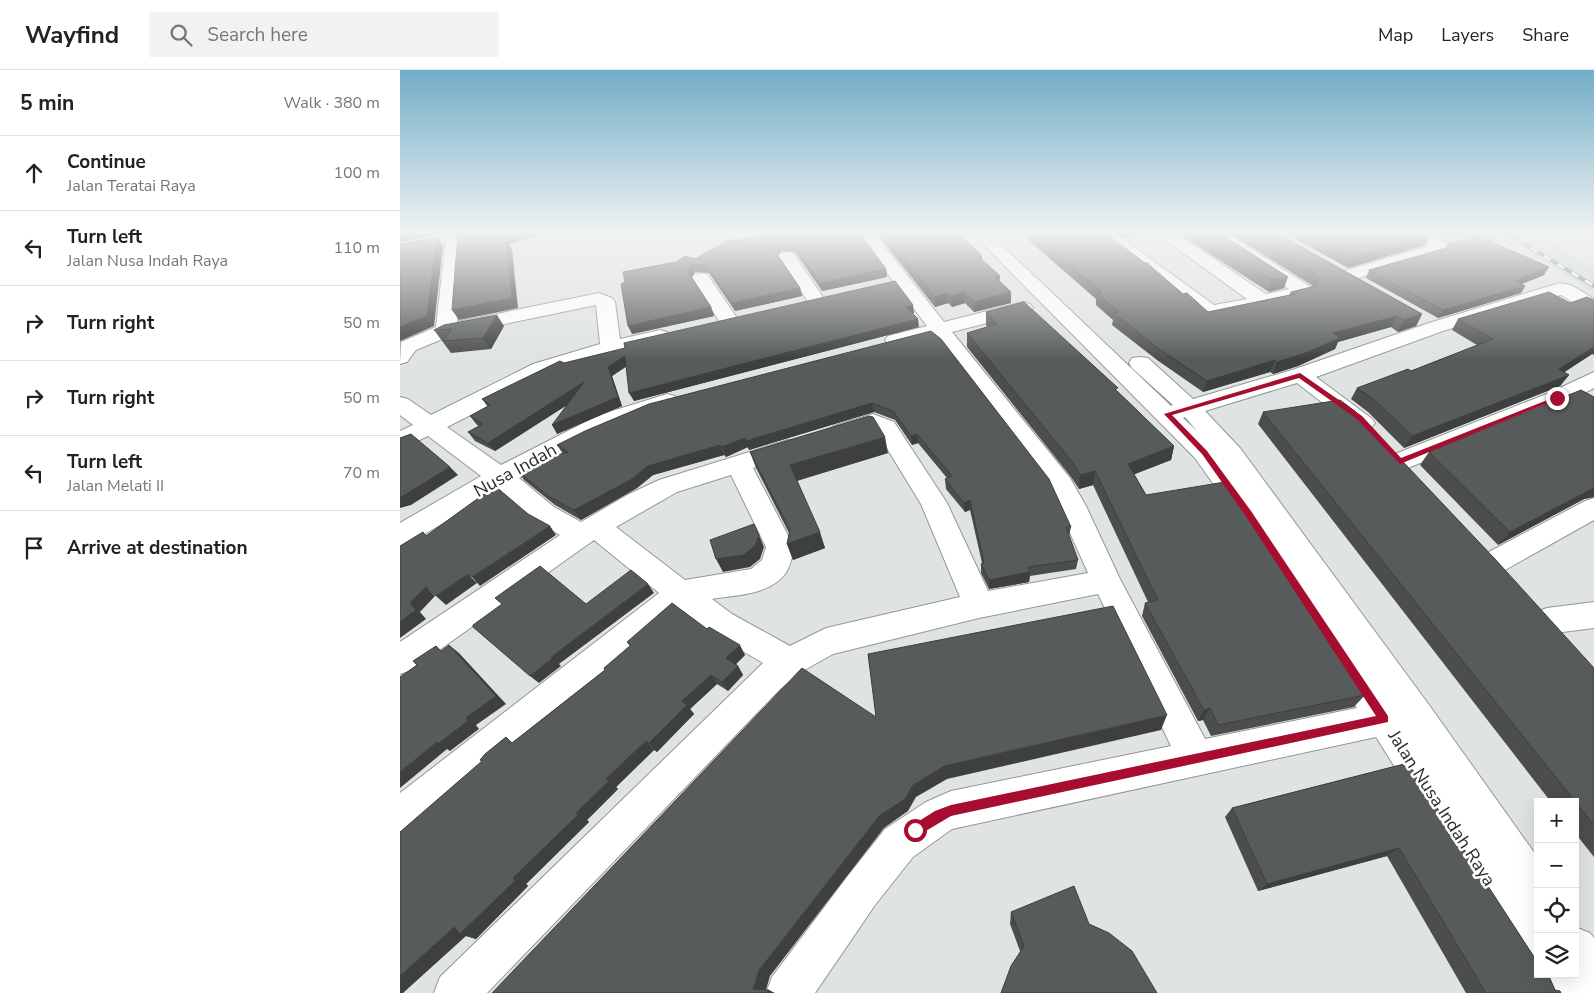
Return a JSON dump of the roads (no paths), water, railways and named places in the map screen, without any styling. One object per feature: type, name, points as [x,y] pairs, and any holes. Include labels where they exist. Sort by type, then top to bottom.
[{"type":"street","points":[[446,330],[451,274]]},
{"type":"street","points":[[799,274],[817,300]]},
{"type":"street","points":[[887,274],[891,283],[940,328],[1061,484],[1073,506],[1106,581],[1196,759]]},
{"type":"street","name":"Jalan Nusa Indah Raya","points":[[1029,274],[1059,299],[1178,412],[1231,454],[1401,717],[1534,948]]},
{"type":"street","name":"Jalan Nusa Indah Raya","points":[[1037,274],[1059,299]]},
{"type":"street","points":[[1160,274],[1209,311],[1220,311],[1302,292],[1304,289],[1281,274]]},
{"type":"street","points":[[1226,274],[1264,301]]},
{"type":"street","points":[[1343,274],[1370,290]]},
{"type":"street","points":[[1346,276],[1352,274]]},
{"type":"street","points":[[702,278],[729,321]]},
{"type":"street","points":[[1178,412],[1300,375],[1428,323],[1563,288],[1594,307]]},
{"type":"street","points":[[874,346],[1059,299]]},
{"type":"street","points":[[400,358],[408,346],[446,330],[603,300],[611,347]]},
{"type":"street","points":[[400,441],[541,369],[561,361],[611,347],[675,333]]},
{"type":"street","points":[[1300,375],[1359,418],[1420,483]]},
{"type":"street","points":[[1400,462],[1557,398],[1594,379]]},
{"type":"street","name":"Nusa Indah","points":[[400,536],[500,477],[607,420],[683,396]]},
{"type":"street","points":[[400,404],[500,477],[545,514],[589,531],[721,623],[790,662]]},
{"type":"street","name":"Jalan Nusa Indah Raya","points":[[1178,412],[1248,513],[1401,717],[1534,888]]},
{"type":"street","points":[[400,660],[589,531],[638,501],[668,486],[738,462],[873,422],[886,427],[934,503],[979,605]]},
{"type":"street","points":[[400,817],[680,593],[758,579],[775,566],[780,547],[738,462]]},
{"type":"street","points":[[1514,584],[1488,554],[1594,508]]},
{"type":"street","points":[[456,993],[768,678],[790,662],[826,642],[979,605],[1106,581]]},
{"type":"street","points":[[1567,642],[1540,613],[1594,615]]},
{"type":"street","points":[[788,993],[861,891],[899,843],[939,815],[951,810],[1401,717]]},
{"type":"street","points":[[1579,954],[1594,975]]},
{"type":"street","points":[[1553,978],[1562,993]]},
{"type":"railway","points":[[1574,274],[1594,286]]}]
